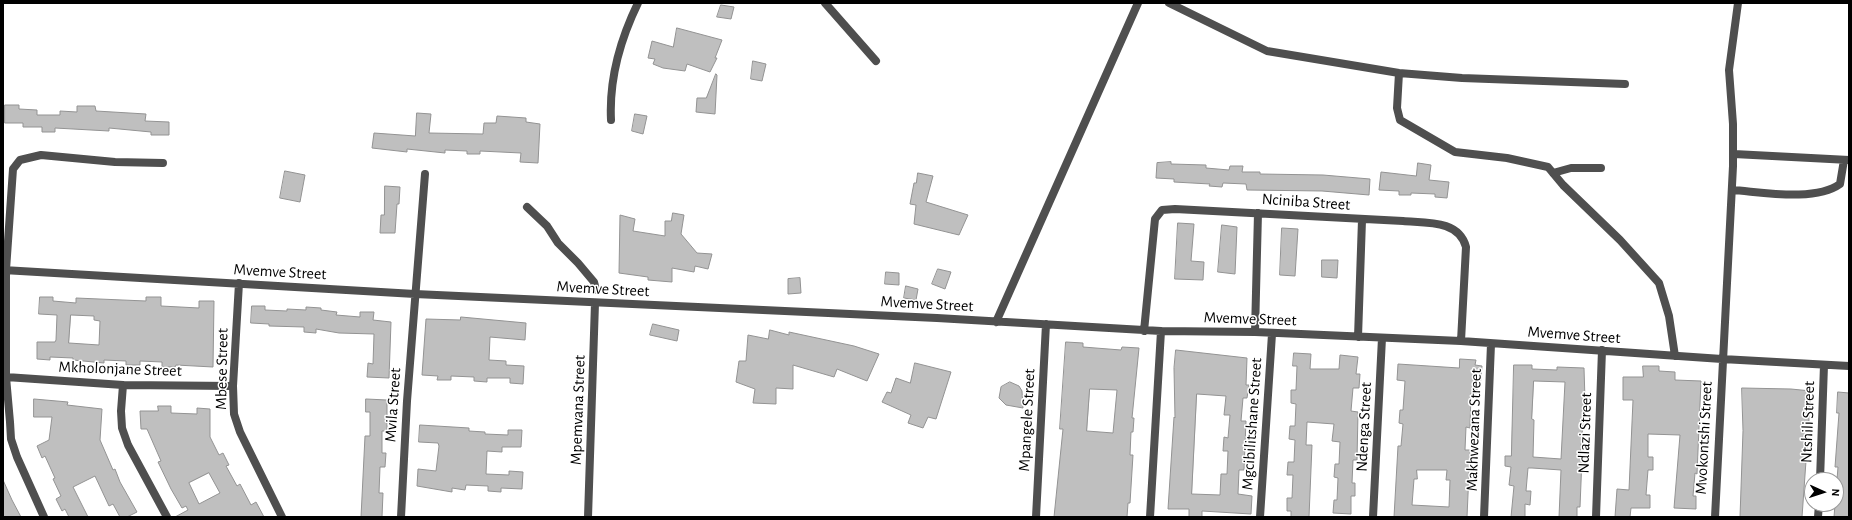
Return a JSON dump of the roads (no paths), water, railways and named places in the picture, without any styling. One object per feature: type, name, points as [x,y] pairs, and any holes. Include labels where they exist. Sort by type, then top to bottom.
[{"type":"street","points":[[611,120],[610,97],[616,63],[626,29],[638,3]]},
{"type":"street","points":[[825,3],[876,61]]},
{"type":"street","points":[[996,322],[1138,3]]},
{"type":"street","points":[[1169,3],[1267,51],[1398,73],[1462,78],[1625,84]]},
{"type":"street","name":"Mvokontshi Street","points":[[1715,517],[1722,359],[1734,154],[1729,70],[1738,3]]},
{"type":"street","points":[[1398,73],[1397,108],[1400,120],[1455,152],[1507,158],[1548,167],[1563,185],[1620,240],[1659,283],[1669,316],[1675,356]]},
{"type":"street","points":[[1732,190],[1799,194],[1832,189],[1840,184],[1846,160],[1734,154]]},
{"type":"street","points":[[44,517],[17,457],[11,439],[6,378],[5,270],[13,169],[20,160],[41,155],[115,162],[163,163]]},
{"type":"street","points":[[1553,173],[1571,168],[1601,168]]},
{"type":"street","name":"Mvila Street","points":[[401,517],[415,294],[425,174]]},
{"type":"street","points":[[527,207],[547,226],[558,243],[594,282],[596,290]]},
{"type":"street","name":"Nciniba Street","points":[[1144,330],[1155,219],[1158,213],[1162,210],[1175,209],[1437,224],[1451,228],[1463,236],[1466,247],[1461,341]]},
{"type":"street","points":[[1255,332],[1258,213]]},
{"type":"street","points":[[1358,337],[1362,220]]},
{"type":"street","name":"Mvemve Street","points":[[5,270],[415,294],[545,299],[595,303],[1046,324],[1161,331],[1255,332],[1272,334],[1461,341],[1675,356],[1849,366]]},
{"type":"street","name":"Mbese Street","points":[[239,283],[233,386],[234,414],[240,432],[282,517]]},
{"type":"street","name":"Mpemvana Street","points":[[588,517],[595,303]]},
{"type":"street","name":"Mpangele Street","points":[[1036,517],[1046,324]]},
{"type":"street","points":[[1150,517],[1161,331]]},
{"type":"street","name":"Mgcibilitshane Street","points":[[1260,517],[1272,334]]},
{"type":"street","name":"Ndenga Street","points":[[1373,517],[1382,338]]},
{"type":"street","name":"Makhwezana Street","points":[[1484,517],[1491,344]]},
{"type":"street","name":"Ndlazi Street","points":[[1596,517],[1602,350]]},
{"type":"street","name":"Ntshili Street","points":[[1820,472],[1824,364]]},
{"type":"street","name":"Mkholonjane Street","points":[[6,378],[123,385],[233,386]]},
{"type":"street","points":[[123,385],[121,411],[122,428],[128,445],[167,517]]}]
